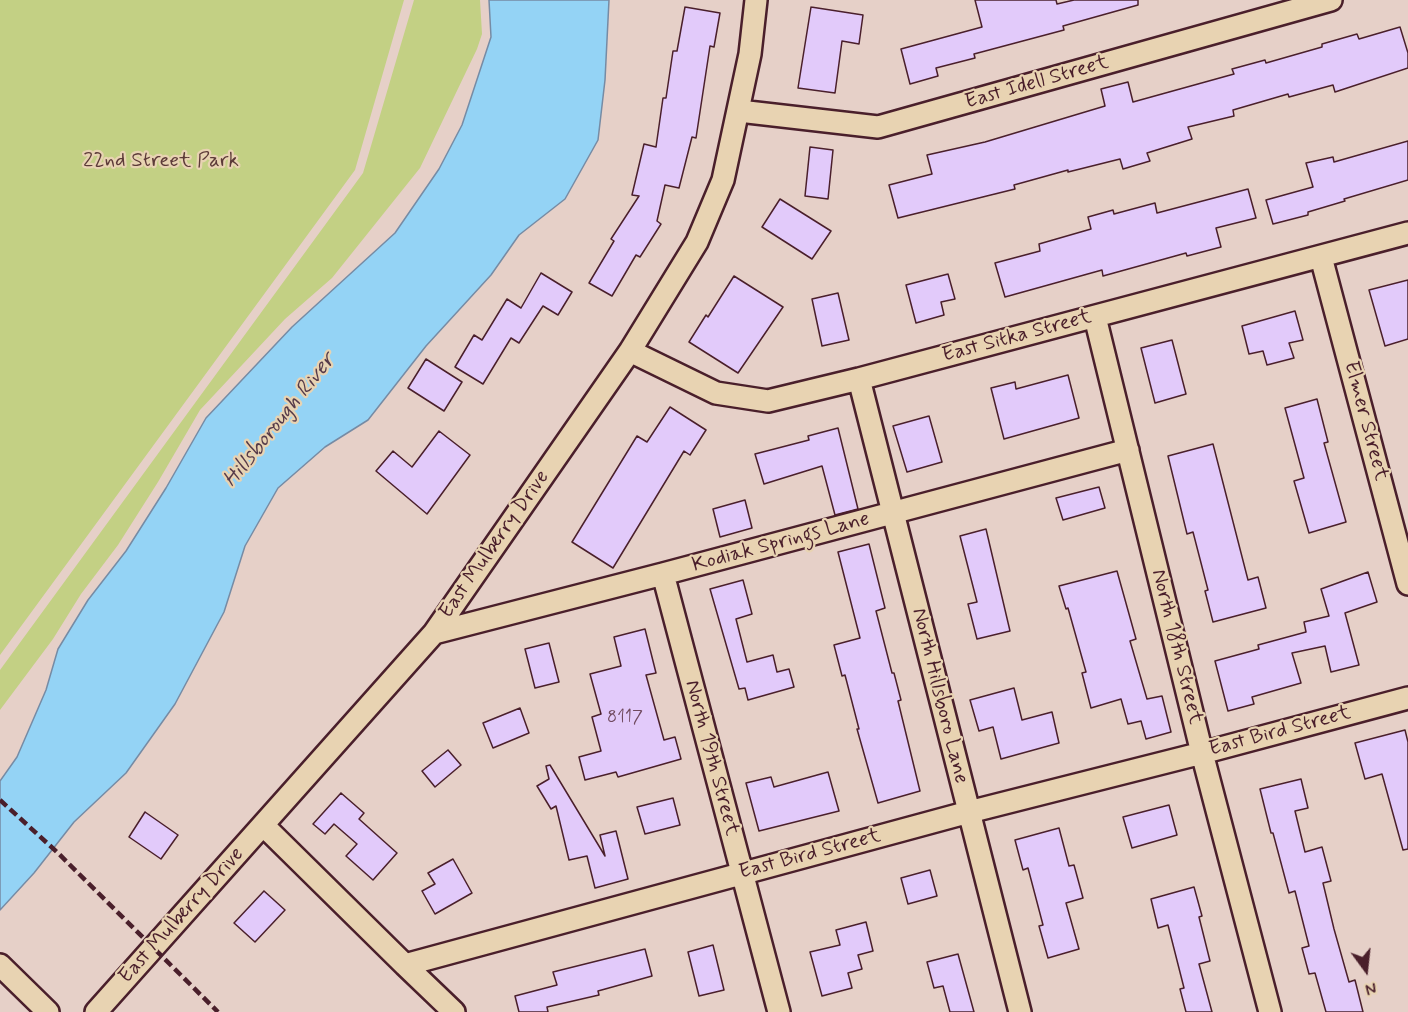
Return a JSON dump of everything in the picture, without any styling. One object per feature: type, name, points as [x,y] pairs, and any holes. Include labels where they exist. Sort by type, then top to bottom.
[{"type":"street","name":"East Mulberry Drive","points":[[96,1012],[434,633],[630,351],[697,242],[723,180],[750,54],[756,0]]},
{"type":"street","name":"East Idell Street","points":[[739,111],[878,128],[1331,0]]},
{"type":"street","name":"East Sitka Street","points":[[630,351],[716,393],[768,401],[860,379],[1408,233]]},
{"type":"street","name":"Elmer Street","points":[[1321,257],[1408,584]]},
{"type":"street","name":"North 18th Street","points":[[1095,316],[1202,753],[1270,1012]]},
{"type":"street","name":"North Hillsboro Lane","points":[[860,379],[1020,1012]]},
{"type":"street","name":"Kodiak Springs Lane","points":[[434,633],[893,514],[1128,450]]},
{"type":"street","name":"North 19th Street","points":[[663,574],[779,1012]]},
{"type":"street","name":"East Bird Street","points":[[405,965],[969,812],[1408,698]]},
{"type":"street","points":[[263,825],[454,1012]]},
{"type":"street","points":[[3,967],[48,1012]]},
{"type":"green space","name":"22nd Street Park","points":[[0,0],[404,0],[355,170],[0,655]]},
{"type":"green space","points":[[414,0],[480,0],[482,34],[420,168],[332,278],[285,319],[200,410],[118,545],[81,594],[53,639],[0,710],[0,670],[363,173]]},
{"type":"water","name":"Hillsborough River","points":[[489,0],[609,0],[605,80],[598,140],[565,199],[519,235],[491,275],[426,346],[368,420],[325,447],[278,488],[245,546],[224,612],[175,704],[126,773],[74,822],[34,873],[0,910],[0,781],[17,757],[46,690],[58,649],[88,600],[126,551],[166,488],[206,418],[292,327],[395,233],[439,169],[462,125],[491,37]]},
{"type":"building","points":[[975,0],[1056,0],[1057,4],[1074,0],[1138,0],[1138,5],[1063,26],[1064,30],[974,54],[975,58],[936,68],[938,76],[910,84],[901,49],[982,27]]},
{"type":"building","points":[[685,7],[720,13],[714,47],[710,46],[696,138],[692,137],[679,188],[665,185],[657,221],[661,224],[640,257],[636,255],[612,296],[589,283],[614,241],[611,239],[639,196],[632,195],[644,144],[656,147],[663,98],[666,98],[673,51],[677,51]]},
{"type":"building","points":[[811,7],[863,15],[859,44],[842,41],[835,93],[798,88]]},
{"type":"building","points":[[1400,27],[1408,53],[1408,68],[1335,92],[1333,85],[1289,97],[1288,94],[1233,110],[1234,116],[1188,127],[1192,139],[1147,153],[1150,161],[1123,169],[1120,159],[1068,172],[1068,170],[1014,185],[1015,189],[898,218],[889,185],[932,174],[927,155],[985,142],[1105,106],[1101,89],[1128,82],[1133,102],[1234,74],[1232,69],[1265,60],[1266,63],[1357,34],[1359,39]]},
{"type":"building","points":[[1408,141],[1408,180],[1344,199],[1345,201],[1308,212],[1308,215],[1273,224],[1266,200],[1313,187],[1306,163],[1333,157],[1334,162]]},
{"type":"building","points":[[810,147],[833,150],[828,199],[805,196]]},
{"type":"building","points":[[1248,189],[1256,218],[1216,228],[1221,247],[1187,256],[1186,253],[1103,276],[1102,270],[1005,297],[995,263],[1040,251],[1039,244],[1091,229],[1088,217],[1113,210],[1114,214],[1155,203],[1157,213]]},
{"type":"building","points":[[780,199],[831,231],[812,259],[762,227]]},
{"type":"building","points":[[541,273],[572,292],[558,315],[543,306],[519,343],[511,338],[483,384],[455,367],[474,335],[482,340],[507,299],[521,308]]},
{"type":"building","points":[[948,274],[955,299],[941,302],[944,315],[916,323],[906,285]]},
{"type":"building","points":[[734,276],[783,307],[738,373],[689,342]]},
{"type":"building","points":[[1408,280],[1408,339],[1385,346],[1369,290]]},
{"type":"building","points":[[838,293],[849,340],[822,346],[812,299]]},
{"type":"building","points":[[1295,311],[1303,340],[1289,343],[1294,358],[1267,365],[1263,351],[1249,354],[1242,326]]},
{"type":"building","points":[[1172,340],[1186,394],[1155,403],[1141,348]]},
{"type":"building","points":[[426,359],[462,382],[444,411],[408,388]]},
{"type":"building","points":[[1068,375],[1079,418],[1004,439],[991,388],[1015,382],[1016,389]]},
{"type":"building","points":[[1317,399],[1328,442],[1324,443],[1346,522],[1309,533],[1294,481],[1304,478],[1285,408]]},
{"type":"building","points":[[670,407],[706,430],[690,455],[684,451],[613,568],[572,542],[637,436],[647,442]]},
{"type":"building","points":[[929,416],[942,462],[907,472],[893,426]]},
{"type":"building","points":[[838,428],[858,509],[835,515],[822,466],[764,484],[755,454],[809,440],[808,436]]},
{"type":"building","points":[[439,431],[470,455],[427,514],[376,471],[393,451],[412,467]]},
{"type":"building","points":[[1213,444],[1248,580],[1258,577],[1266,608],[1213,622],[1205,591],[1208,590],[1193,532],[1187,534],[1168,456]]},
{"type":"building","points":[[1099,487],[1105,508],[1063,520],[1056,498]]},
{"type":"building","points":[[745,500],[752,528],[720,537],[713,509]]},
{"type":"building","points":[[986,529],[1010,631],[977,639],[968,604],[977,602],[960,536]]},
{"type":"building","points":[[869,544],[885,608],[876,611],[901,700],[898,701],[920,791],[878,803],[857,729],[859,729],[845,675],[842,676],[834,645],[860,638],[838,552]]},
{"type":"building","points":[[1117,571],[1136,639],[1130,641],[1147,699],[1162,696],[1171,732],[1146,739],[1141,721],[1128,724],[1121,699],[1091,708],[1082,673],[1086,672],[1068,608],[1066,609],[1059,586]]},
{"type":"building","points":[[1368,572],[1377,602],[1345,613],[1359,665],[1331,672],[1325,646],[1292,653],[1301,683],[1252,697],[1254,704],[1228,711],[1215,661],[1259,649],[1258,645],[1306,632],[1304,622],[1329,616],[1321,589]]},
{"type":"building","points":[[743,580],[752,614],[736,619],[747,662],[773,655],[777,672],[789,669],[794,687],[748,700],[745,688],[739,689],[710,589]]},
{"type":"building","points":[[645,629],[656,673],[646,675],[664,740],[675,737],[681,759],[618,777],[616,772],[585,780],[579,757],[601,751],[592,717],[601,714],[590,674],[621,666],[614,637]]},
{"type":"building","points":[[549,643],[559,682],[535,688],[525,649]]},
{"type":"building","points":[[1014,688],[1022,720],[1052,712],[1059,743],[1001,759],[993,727],[979,731],[970,700]]},
{"type":"building","points":[[520,708],[529,733],[493,748],[483,723]]},
{"type":"building","points":[[1405,730],[1408,742],[1408,849],[1403,850],[1382,774],[1365,779],[1355,743]]},
{"type":"building","points":[[448,750],[461,765],[435,787],[422,771]]},
{"type":"building","points":[[550,765],[605,856],[600,835],[616,831],[628,879],[595,888],[587,856],[569,860],[556,806],[551,809],[537,786],[549,779],[546,766]]},
{"type":"building","points":[[828,772],[839,811],[759,831],[746,783],[771,777],[774,787]]},
{"type":"building","points":[[1301,779],[1308,808],[1295,811],[1305,852],[1322,847],[1331,881],[1323,883],[1334,929],[1349,982],[1355,980],[1363,1012],[1326,1012],[1315,973],[1309,974],[1302,948],[1309,946],[1295,891],[1289,893],[1273,833],[1271,833],[1260,789]]},
{"type":"building","points":[[341,793],[364,813],[359,819],[397,853],[373,880],[346,856],[357,844],[334,824],[325,834],[313,824]]},
{"type":"building","points":[[673,798],[680,825],[645,834],[637,807]]},
{"type":"building","points":[[1169,805],[1177,835],[1132,848],[1123,817]]},
{"type":"building","points":[[145,812],[178,835],[161,859],[129,837]]},
{"type":"building","points":[[1059,828],[1069,866],[1074,865],[1083,898],[1066,903],[1079,949],[1048,958],[1039,926],[1043,925],[1028,868],[1023,870],[1015,840]]},
{"type":"building","points":[[453,859],[472,893],[435,914],[422,891],[435,884],[428,873]]},
{"type":"building","points":[[930,870],[937,896],[908,904],[901,878]]},
{"type":"building","points":[[1194,887],[1210,961],[1199,964],[1212,1012],[1186,1012],[1180,989],[1184,988],[1168,925],[1158,928],[1151,899]]},
{"type":"building","points":[[264,891],[285,910],[255,942],[234,923]]},
{"type":"building","points":[[866,922],[873,951],[858,955],[862,969],[848,973],[852,988],[822,996],[810,952],[840,945],[836,930]]},
{"type":"building","points":[[713,945],[724,990],[699,996],[688,952]]},
{"type":"building","points":[[645,949],[652,976],[598,991],[599,995],[547,1007],[548,1012],[519,1012],[515,996],[557,985],[553,972]]},
{"type":"building","points":[[958,954],[974,1012],[950,1012],[943,986],[934,988],[927,962]]},
{"type":"railway","points":[[0,800],[58,853],[218,1012]]}]
